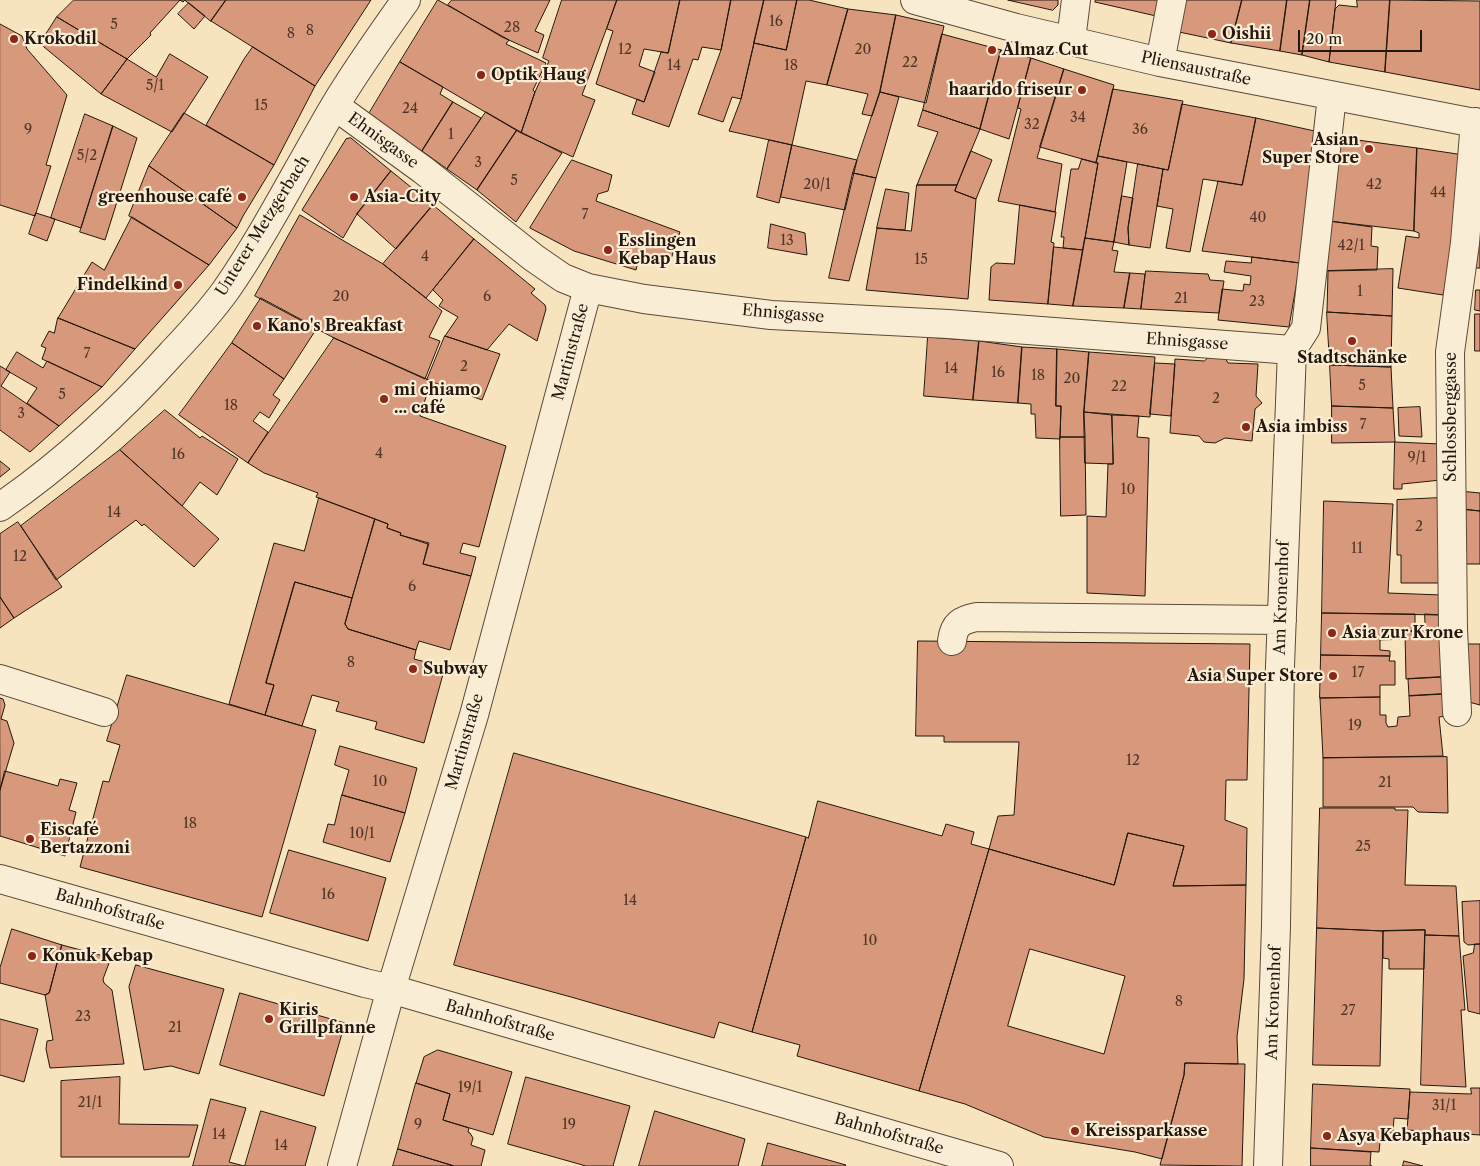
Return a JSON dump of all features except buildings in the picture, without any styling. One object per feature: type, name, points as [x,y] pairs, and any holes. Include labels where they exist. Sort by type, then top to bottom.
[{"type":"street","name":"Unterer Metzgerbach","points":[[0,507],[48,472],[118,411],[205,317],[245,262],[335,106],[372,48],[406,0]]},
{"type":"street","name":"Pliensaustraße","points":[[915,0],[1016,28],[1160,62],[1477,123]]},
{"type":"street","points":[[1071,40],[1076,0]]},
{"type":"street","points":[[1160,62],[1172,0]]},
{"type":"street","points":[[1292,350],[1306,328],[1332,96]]},
{"type":"street","name":"Ehnisgasse","points":[[335,106],[422,170],[534,258],[563,278],[588,288],[644,298],[771,315],[948,324],[1292,350]]},
{"type":"street","name":"Schlossberggasse","points":[[1457,712],[1453,629],[1450,352],[1465,244],[1477,123]]},
{"type":"street","name":"Martinstraße","points":[[342,1166],[392,989],[474,715],[588,288]]},
{"type":"street","name":"Am Kronenhof","points":[[1268,1166],[1276,926],[1282,620],[1292,350]]},
{"type":"street","points":[[952,641],[953,632],[961,621],[977,617],[1282,620]]},
{"type":"street","points":[[0,680],[104,712]]},
{"type":"street","name":"Bahnhofstraße","points":[[0,879],[346,978],[392,989],[999,1166]]},
{"type":"place","name":"Oishii","points":[[1212,34]]},
{"type":"place","name":"Krokodil","points":[[14,39]]},
{"type":"place","name":"Almaz Cut","points":[[992,50]]},
{"type":"place","name":"Optik Haug","points":[[481,75]]},
{"type":"place","name":"haarido friseur","points":[[1082,90]]},
{"type":"place","name":"Asian Super Store","points":[[1369,149]]},
{"type":"place","name":"greenhouse café","points":[[242,197]]},
{"type":"place","name":"Asia-City","points":[[354,197]]},
{"type":"place","name":"Esslingen Kebap Haus","points":[[608,250]]},
{"type":"place","name":"Findelkind","points":[[178,285]]},
{"type":"place","name":"Kano's Breakfast","points":[[257,326]]},
{"type":"place","name":"Stadtschänke","points":[[1352,341]]},
{"type":"place","name":"mi chiamo ... café","points":[[384,399]]},
{"type":"place","name":"Asia imbiss","points":[[1246,427]]},
{"type":"place","name":"Asia zur Krone","points":[[1332,633]]},
{"type":"place","name":"Subway","points":[[413,669]]},
{"type":"place","name":"Asia Super Store","points":[[1333,676]]},
{"type":"place","name":"Eiscafé Bertazzoni","points":[[30,839]]},
{"type":"place","name":"Konuk Kebap","points":[[32,956]]},
{"type":"place","name":"Kiris Grillpfanne","points":[[269,1019]]},
{"type":"place","name":"Kreissparkasse","points":[[1075,1131]]},
{"type":"place","name":"Asya Kebaphaus","points":[[1327,1136]]}]
